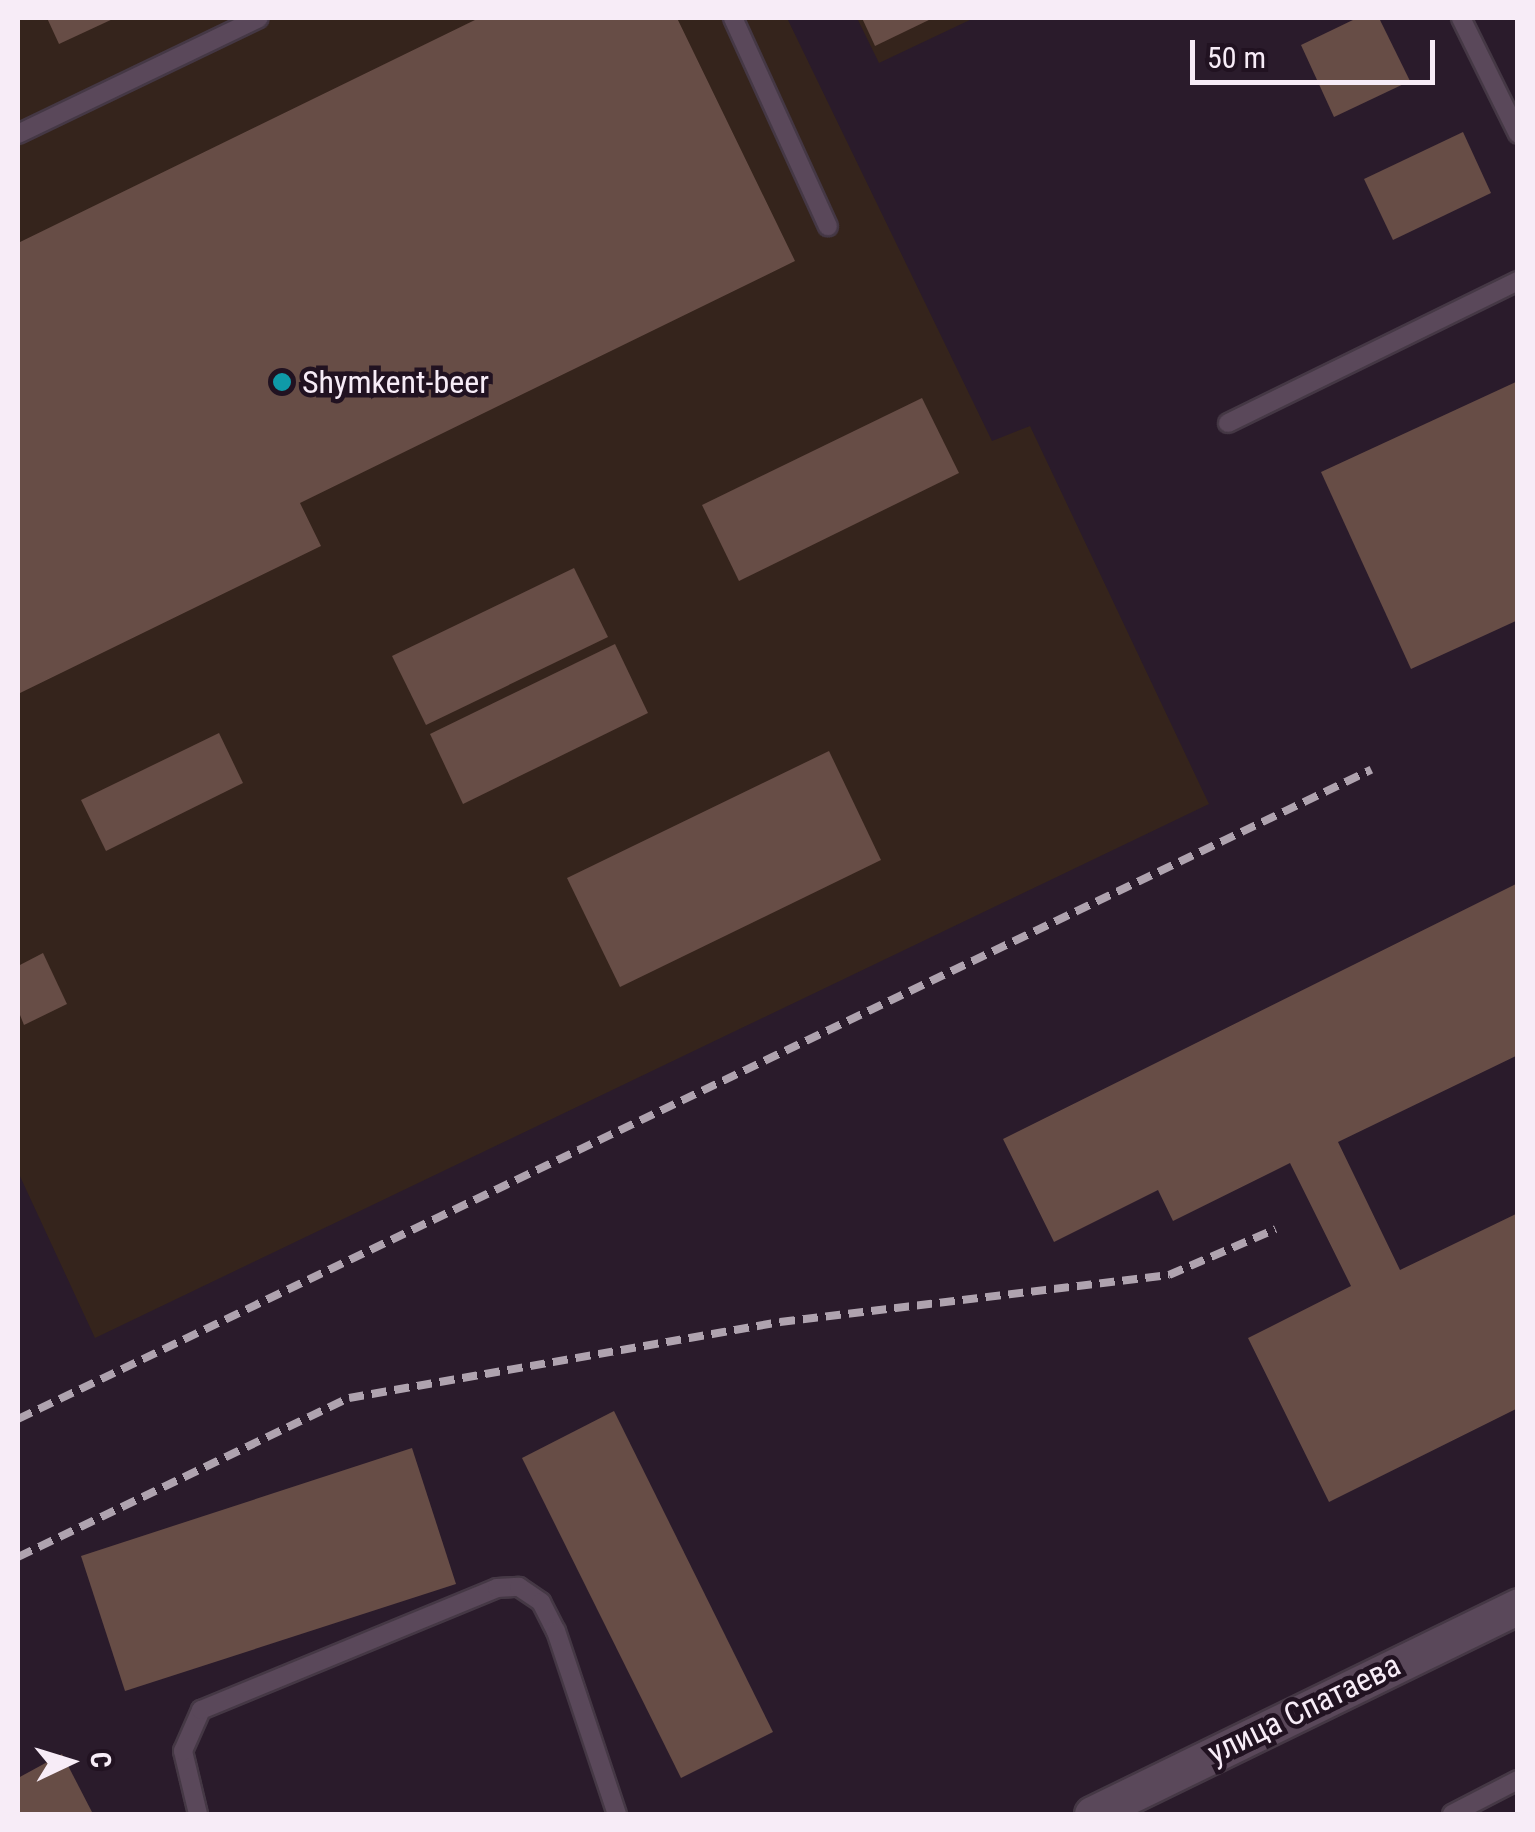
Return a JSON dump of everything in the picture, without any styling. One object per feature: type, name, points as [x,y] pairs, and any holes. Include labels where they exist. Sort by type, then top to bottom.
[{"type":"street","name":"улица Спатаева","points":[[1092,1814],[1518,1606]]},
{"type":"lane","points":[[18,134],[259,18]]},
{"type":"lane","points":[[733,18],[828,226]]},
{"type":"lane","points":[[1461,18],[1518,134]]},
{"type":"lane","points":[[1228,423],[1518,281]]},
{"type":"lane","points":[[198,1814],[182,1751],[201,1710],[497,1588],[519,1587],[541,1602],[556,1631],[617,1814]]},
{"type":"lane","points":[[1452,1814],[1518,1780]]},
{"type":"shaded area","points":[[18,18],[787,18],[992,441],[1030,426],[1209,804],[95,1338],[18,1172]]},
{"type":"shaded area","points":[[857,18],[974,18],[879,63]]},
{"type":"building","points":[[47,18],[115,18],[59,44]]},
{"type":"building","name":"Shymkent-beer","points":[[479,18],[677,18],[795,261],[300,503],[321,546],[18,694],[18,243]]},
{"type":"building","points":[[862,18],[933,18],[875,46]]},
{"type":"building","points":[[1357,18],[1379,18],[1410,81],[1334,117],[1301,45]]},
{"type":"building","points":[[1463,132],[1491,193],[1393,240],[1364,179]]},
{"type":"building","points":[[1518,381],[1518,620],[1411,669],[1321,472]]},
{"type":"building","points":[[922,398],[959,473],[739,581],[702,505]]},
{"type":"building","points":[[574,568],[608,637],[426,725],[392,656]]},
{"type":"building","points":[[615,644],[648,713],[463,804],[430,734]]},
{"type":"building","points":[[219,733],[243,783],[106,851],[81,800]]},
{"type":"building","points":[[829,751],[881,860],[620,987],[567,878]]},
{"type":"building","points":[[1518,883],[1518,1055],[1338,1142],[1400,1270],[1518,1213],[1518,1408],[1329,1502],[1248,1338],[1351,1286],[1290,1163],[1173,1221],[1158,1190],[1054,1242],[1003,1139]]},
{"type":"building","points":[[43,953],[67,1004],[24,1025],[18,1010],[18,966]]},
{"type":"building","points":[[614,1411],[773,1732],[681,1778],[522,1458]]},
{"type":"building","points":[[412,1448],[456,1584],[125,1691],[81,1556]]},
{"type":"building","points":[[62,1754],[93,1814],[18,1814],[18,1778]]},
{"type":"railway","points":[[18,1419],[1371,770]]},
{"type":"railway","points":[[18,1557],[349,1398],[780,1322],[1169,1275],[1276,1229]]},
{"type":"place","name":"Shymkent-beer","points":[[282,382]]}]
